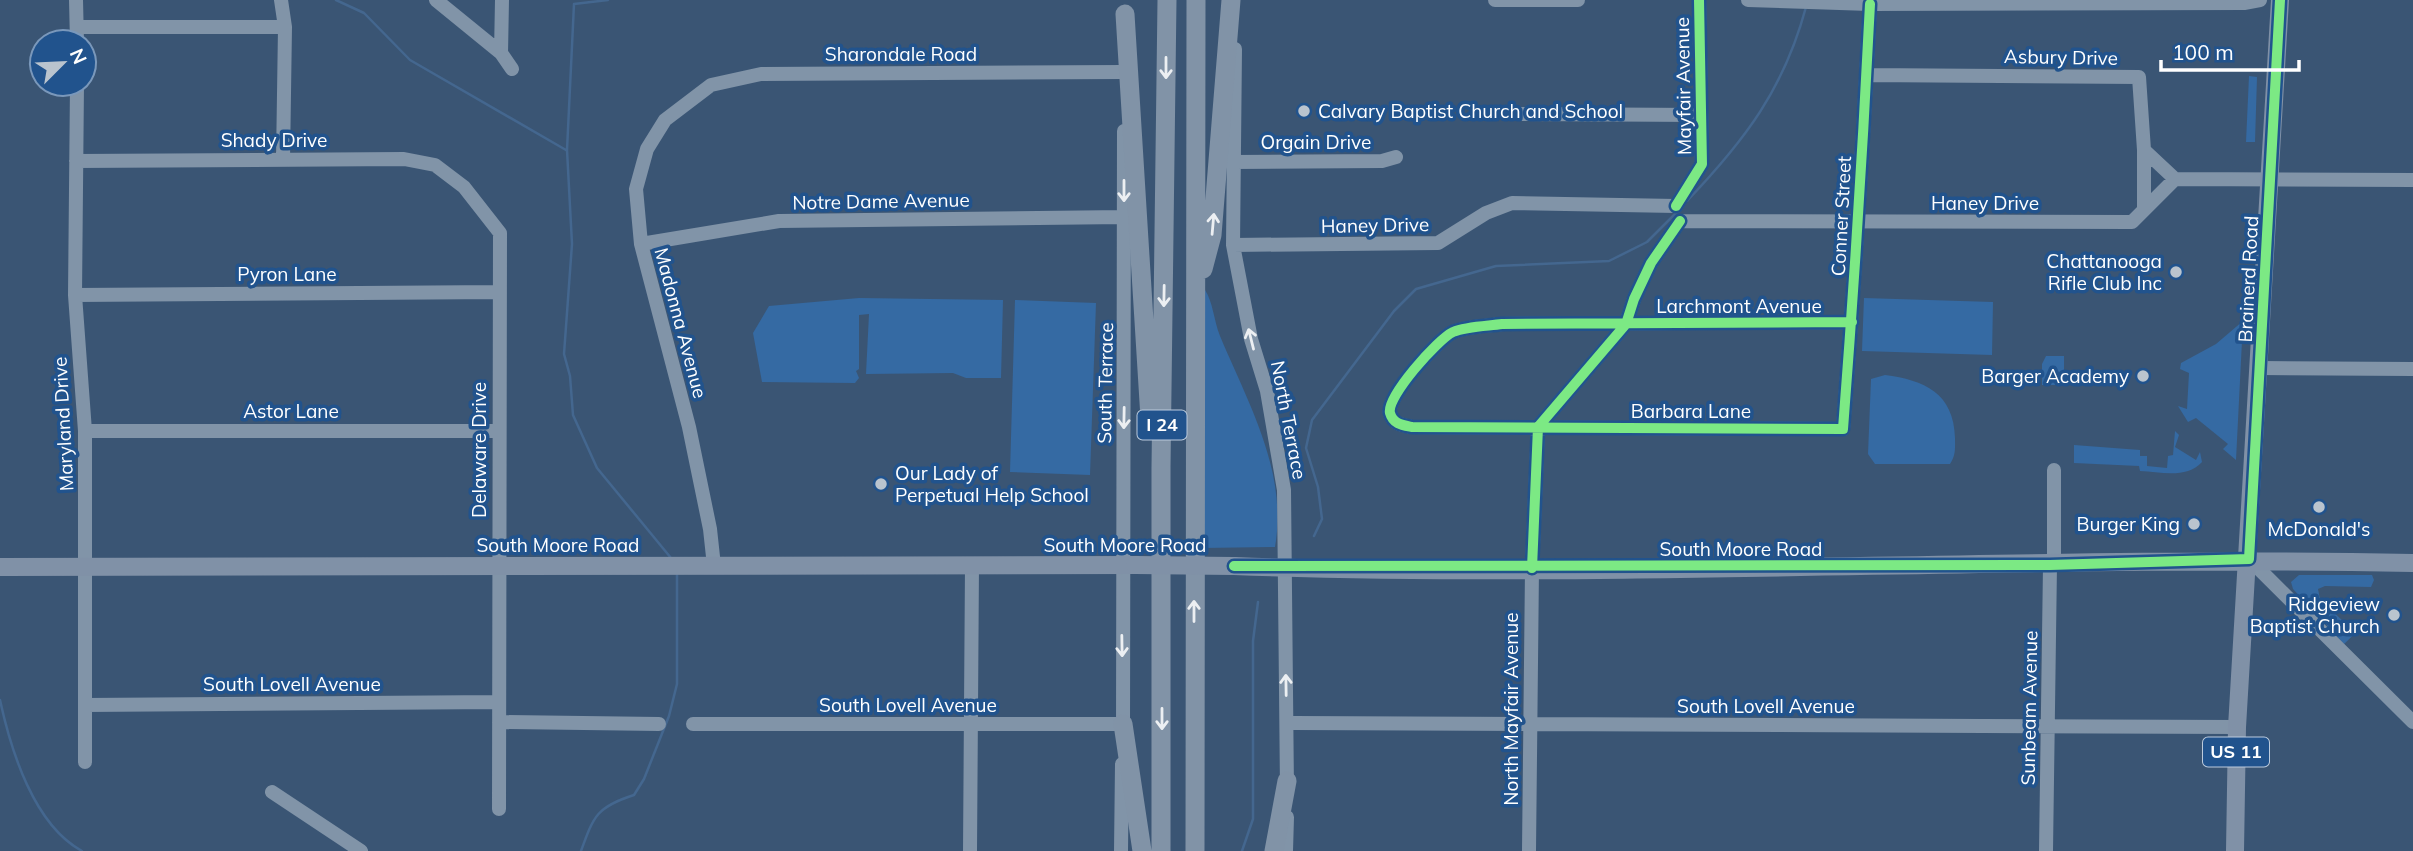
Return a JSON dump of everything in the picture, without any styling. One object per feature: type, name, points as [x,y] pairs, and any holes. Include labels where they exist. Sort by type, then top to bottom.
[{"type":"highway","name":"I 24","points":[[1161,851],[1161,467],[1167,0]]},
{"type":"highway","name":"I 24","points":[[1195,851],[1196,0]]},
{"type":"highway","points":[[1196,290],[1212,235],[1233,0]]},
{"type":"highway","points":[[1125,7],[1152,445],[1161,467]]},
{"type":"highway","points":[[1123,724],[1142,851]]},
{"type":"highway","points":[[1274,851],[1287,781]]},
{"type":"main road","name":"Brainerd Road","points":[[2235,851],[2237,727],[2272,179],[2280,0]]},
{"type":"main road","name":"South Moore Road","points":[[0,567],[1128,565],[1532,568],[2052,565],[2249,559],[2413,562]]},
{"type":"street","points":[[76,0],[77,28]]},
{"type":"street","points":[[281,0],[285,27],[283,160]]},
{"type":"street","points":[[436,0],[501,53],[512,69]]},
{"type":"street","points":[[501,53],[502,0]]},
{"type":"street","name":"North Terrace","points":[[1233,0],[1233,245],[1251,339],[1267,391],[1284,490],[1286,851]]},
{"type":"street","points":[[1495,0],[1578,0]]},
{"type":"street","name":"Mayfair Avenue","points":[[1676,206],[1702,164],[1699,0]]},
{"type":"street","points":[[1748,0],[1870,4],[2255,0]]},
{"type":"street","name":"Conner Street","points":[[1843,429],[1859,222],[1870,4]]},
{"type":"street","name":"South Terrace","points":[[1121,851],[1128,565],[1124,217],[1125,7]]},
{"type":"street","points":[[98,33],[285,27]]},
{"type":"street","name":"Sharondale Road","points":[[684,103],[711,85],[761,74],[1124,72]]},
{"type":"street","name":"Asbury Drive","points":[[1867,75],[2139,77],[2144,150]]},
{"type":"street","name":"Maryland Drive","points":[[77,98],[75,295],[85,431],[87,566],[85,762]]},
{"type":"street","name":"Madonna Avenue","points":[[684,103],[665,120],[647,149],[636,189],[641,244],[689,427],[710,529],[714,566]]},
{"type":"street","points":[[1517,114],[1700,114]]},
{"type":"street","points":[[2144,150],[2175,179],[2413,180]]},
{"type":"street","points":[[2144,150],[2144,207]]},
{"type":"street","name":"Orgain Drive","points":[[1234,162],[1382,160],[1396,156]]},
{"type":"street","name":"Shady Drive","points":[[76,161],[404,159],[435,165],[464,187]]},
{"type":"street","name":"Haney Drive","points":[[1681,220],[2132,222],[2144,207],[2175,179]]},
{"type":"street","name":"Delaware Drive","points":[[464,187],[500,233],[497,430],[499,809]]},
{"type":"street","name":"Haney Drive","points":[[1233,245],[1438,243],[1486,213],[1512,203],[1676,206]]},
{"type":"street","points":[[1532,568],[1538,428],[1626,324],[1651,263],[1681,220],[1676,206]]},
{"type":"street","name":"Notre Dame Avenue","points":[[641,244],[779,221],[1124,217]]},
{"type":"street","name":"Pyron Lane","points":[[75,295],[500,292]]},
{"type":"street","name":"Larchmont Avenue","points":[[1538,428],[1412,427],[1397,424],[1390,416],[1390,407],[1394,396],[1439,342],[1454,332],[1503,324],[1852,322]]},
{"type":"street","points":[[2260,368],[2413,369]]},
{"type":"street","name":"Barbara Lane","points":[[1538,428],[1843,429]]},
{"type":"street","name":"Astor Lane","points":[[85,431],[497,430]]},
{"type":"street","name":"Sunbeam Avenue","points":[[2046,851],[2054,470]]},
{"type":"street","points":[[2249,559],[2411,718]]},
{"type":"street","points":[[970,851],[972,565]]},
{"type":"street","name":"North Mayfair Avenue","points":[[1529,851],[1532,568]]},
{"type":"street","name":"South Lovell Avenue","points":[[85,705],[499,702]]},
{"type":"street","points":[[499,722],[659,724]]},
{"type":"street","name":"South Lovell Avenue","points":[[1294,723],[2237,727]]},
{"type":"street","name":"South Lovell Avenue","points":[[693,724],[1123,724]]},
{"type":"street","points":[[272,792],[361,851]]},
{"type":"shaded area","points":[[2249,76],[2257,77],[2255,142],[2246,142]]},
{"type":"shaded area","points":[[1205,290],[1220,336],[1253,412],[1271,465],[1278,519],[1275,547],[1201,548]]},
{"type":"shaded area","points":[[859,298],[1003,300],[1001,378],[966,378],[953,373],[866,374],[869,314],[859,315],[859,369],[856,371],[859,378],[855,383],[762,382],[753,333],[769,306]]},
{"type":"shaded area","points":[[1864,298],[1993,302],[1992,355],[1862,351]]},
{"type":"shaded area","points":[[1015,300],[1096,303],[1090,475],[1010,472]]},
{"type":"shaded area","points":[[2243,321],[2236,460],[2223,449],[2228,444],[2196,418],[2188,422],[2178,406],[2187,409],[2189,373],[2180,369],[2181,363],[2216,344]]},
{"type":"shaded area","points":[[2046,356],[2064,356],[2064,385],[2042,385],[2042,364]]},
{"type":"shaded area","points":[[1885,375],[1924,385],[1943,400],[1949,410],[1955,438],[1950,464],[1875,464],[1868,454],[1871,379]]},
{"type":"shaded area","points":[[2175,431],[2179,435],[2175,447],[2196,460],[2200,452],[2202,462],[2189,471],[2165,473],[2140,471],[2139,466],[2074,463],[2074,445],[2140,450],[2140,456],[2147,456],[2147,466],[2167,468],[2168,456],[2173,455]]},
{"type":"shaded area","points":[[2299,575],[2372,575],[2374,580],[2371,587],[2325,586],[2318,589],[2320,599],[2346,624],[2359,621],[2364,625],[2344,644],[2293,589],[2291,582]]},
{"type":"waterway","points":[[336,0],[364,13],[410,60],[566,150]]},
{"type":"waterway","points":[[608,0],[574,4],[567,150],[572,244],[564,354],[570,376],[573,415],[597,468],[671,558]]},
{"type":"waterway","points":[[1687,201],[1727,156],[1760,112],[1786,63],[1806,7]]},
{"type":"waterway","points":[[1314,536],[1322,519],[1318,487],[1306,448],[1312,420],[1394,311],[1416,289],[1496,266],[1609,261],[1647,242],[1678,211]]},
{"type":"waterway","points":[[581,851],[598,814],[612,804],[634,795],[644,779],[669,716],[677,684],[677,574]]},
{"type":"waterway","points":[[1242,851],[1253,819],[1253,641],[1258,602]]},
{"type":"waterway","points":[[0,700],[27,785],[50,824],[82,851]]},
{"type":"cycle path","points":[[1676,206],[1702,164],[1699,0]]},
{"type":"cycle path","points":[[1234,566],[2050,565],[2249,559],[2280,0]]},
{"type":"cycle path","points":[[1852,322],[1502,324],[1465,328],[1453,332],[1425,356],[1396,395],[1390,413],[1396,422],[1412,427],[1843,429],[1851,323],[1855,270],[1870,4]]},
{"type":"cycle path","points":[[1532,568],[1538,427],[1626,324],[1651,263],[1680,221]]},
{"type":"place","name":"Calvary Baptist Church and School","points":[[1304,111]]},
{"type":"place","name":"Chattanooga Rifle Club Inc","points":[[2176,272]]},
{"type":"place","name":"Barger Academy","points":[[2143,376]]},
{"type":"place","name":"Our Lady of Perpetual Help School","points":[[881,484]]},
{"type":"place","name":"McDonald's","points":[[2319,507]]},
{"type":"place","name":"Burger King","points":[[2194,524]]},
{"type":"place","name":"Ridgeview Baptist Church","points":[[2394,615]]}]
